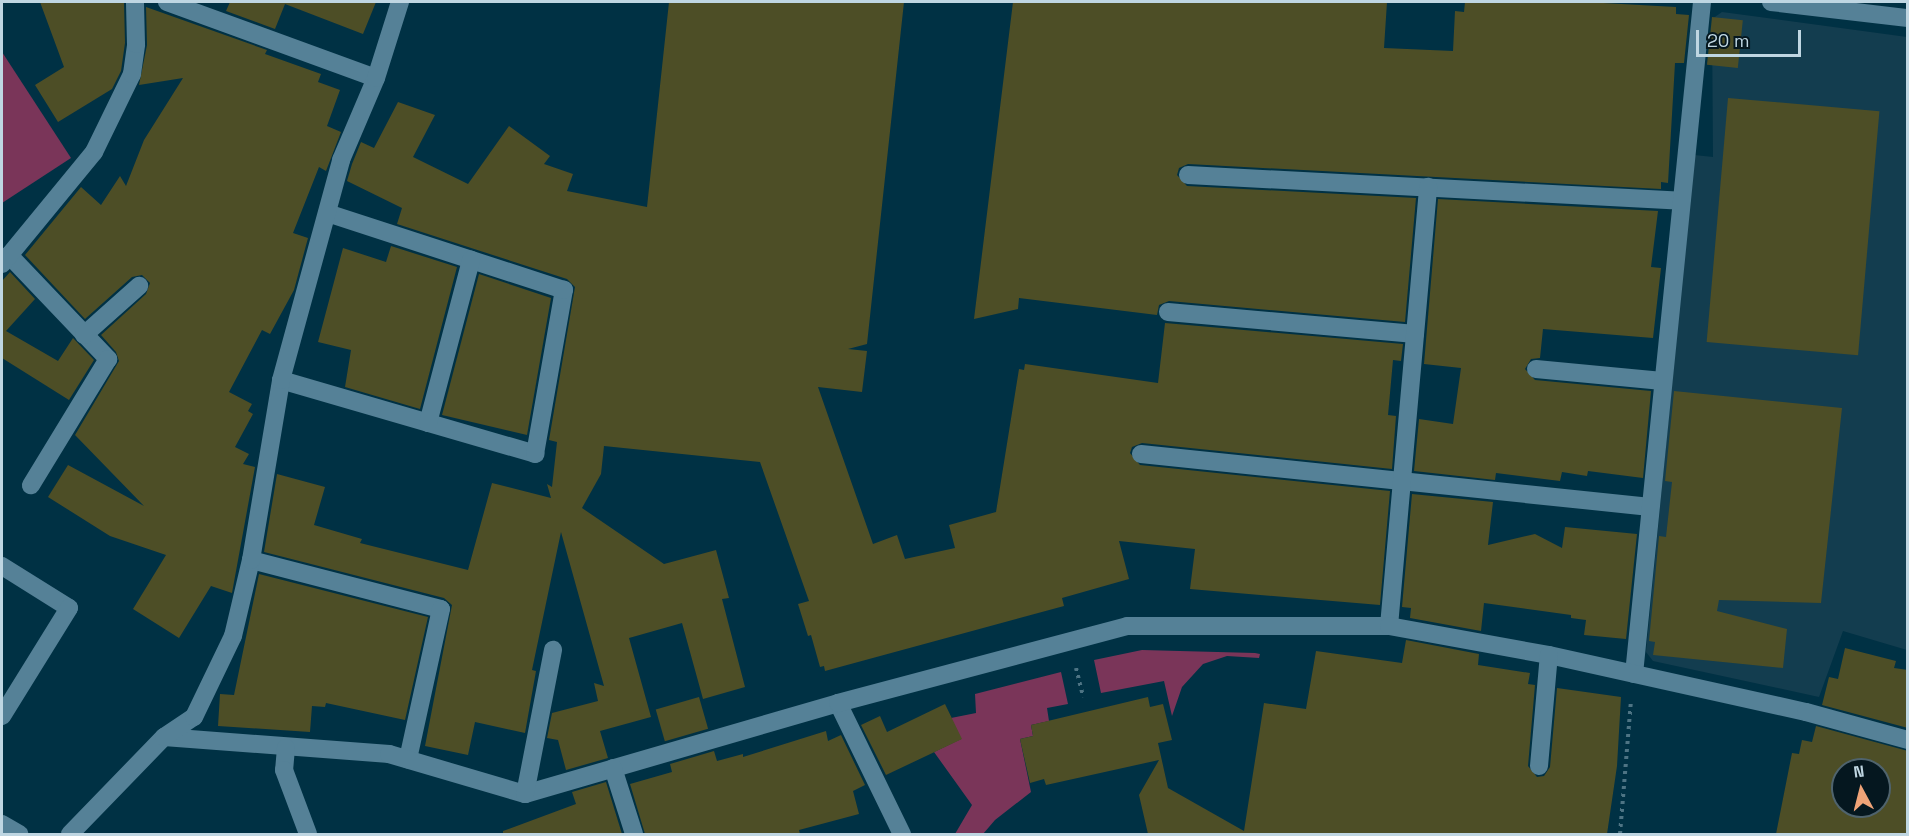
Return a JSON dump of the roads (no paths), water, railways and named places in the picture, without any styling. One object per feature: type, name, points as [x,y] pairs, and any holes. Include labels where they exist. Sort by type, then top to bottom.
[{"type":"street","points":[[31,485],[108,359],[5,260],[94,152],[132,74],[136,44],[135,2]]},
{"type":"street","points":[[168,2],[376,78]]},
{"type":"street","points":[[70,834],[164,737],[194,717],[233,636],[251,560],[281,380],[341,160],[376,78],[400,2]]},
{"type":"street","points":[[1634,674],[1702,2]]},
{"type":"street","points":[[1771,2],[1889,9],[1908,18]]},
{"type":"street","points":[[1188,175],[1681,201]]},
{"type":"street","points":[[1389,626],[1428,187]]},
{"type":"street","points":[[281,380],[535,454],[564,290],[327,213]]},
{"type":"street","points":[[428,423],[471,260]]},
{"type":"street","points":[[84,335],[139,286]]},
{"type":"street","points":[[1168,312],[1415,334]]},
{"type":"street","points":[[1536,369],[1662,381]]},
{"type":"street","points":[[1141,454],[1650,507]]},
{"type":"street","points":[[251,560],[441,609],[408,759]]},
{"type":"street","points":[[2,566],[69,608],[2,716]]},
{"type":"street","points":[[164,737],[389,754],[525,794],[838,703],[1127,626],[1389,626],[1549,655],[1806,712],[1908,740]]},
{"type":"street","points":[[525,794],[553,650]]},
{"type":"street","points":[[1539,766],[1549,655]]},
{"type":"street","points":[[838,703],[902,834]]},
{"type":"street","points":[[286,748],[284,770],[308,834]]},
{"type":"street","points":[[612,768],[634,834]]},
{"type":"street","points":[[2,824],[19,834]]}]
